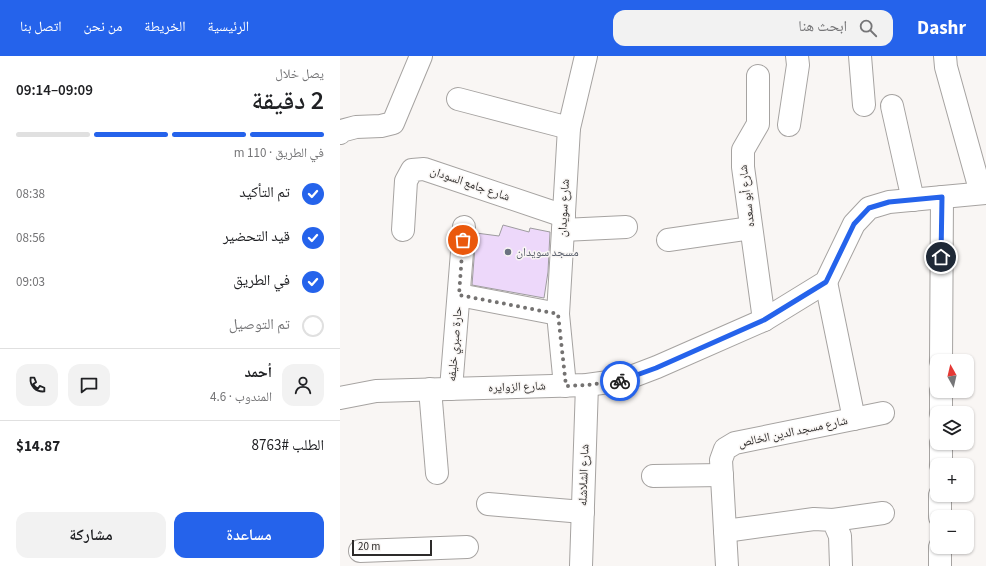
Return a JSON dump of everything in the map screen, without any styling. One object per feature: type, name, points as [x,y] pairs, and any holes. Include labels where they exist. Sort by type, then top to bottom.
[{"type":"street","points":[[340,133],[341,131],[356,127],[381,126],[393,123],[421,56]]},
{"type":"street","name":"شارع سويدان","points":[[566,386],[558,314],[569,128],[586,56]]},
{"type":"street","points":[[789,124],[798,65],[797,56]]},
{"type":"street","points":[[860,56],[864,106]]},
{"type":"street","points":[[854,418],[826,282],[854,224],[869,208],[889,202],[984,193],[946,67],[945,56]]},
{"type":"street","name":"شارع أبو سعده","points":[[758,76],[758,124],[743,150],[743,168],[764,320]]},
{"type":"street","points":[[458,99],[569,128]]},
{"type":"street","points":[[892,106],[913,200]]},
{"type":"street","name":"شارع جامع السودان","points":[[403,230],[406,181],[412,170],[424,169],[564,223]]},
{"type":"street","points":[[941,354],[942,197]]},
{"type":"street","points":[[564,223],[626,227]]},
{"type":"street","name":"حارة صبري خليفه","points":[[437,474],[440,389],[459,295],[464,227]]},
{"type":"street","points":[[668,240],[751,228]]},
{"type":"street","name":"شارع الزوايره","points":[[340,398],[376,391],[566,386],[587,385],[623,380],[656,368],[764,320],[826,282]]},
{"type":"street","points":[[459,295],[558,314]]},
{"type":"street","name":"شارع الشلاشله","points":[[581,566],[587,385]]},
{"type":"street","name":"شارع مسجد الدين الخالص","points":[[726,566],[721,460],[725,449],[735,443],[883,413]]},
{"type":"street","points":[[653,476],[722,475]]},
{"type":"street","points":[[488,504],[583,512]]},
{"type":"street","points":[[725,531],[814,519],[833,520],[883,513]]},
{"type":"street","points":[[833,520],[840,536],[841,566]]},
{"type":"street","points":[[360,552],[428,557],[467,547]]},
{"type":"street","points":[[940,554],[940,566]]},
{"type":"building","name":"مسجد سويدان","points":[[503,225],[529,232],[530,228],[550,232],[548,272],[544,298],[472,285],[476,233],[499,236]]},
{"type":"way so far","points":[[463,240],[459,295],[558,314],[566,386],[620,381]]},
{"type":"place","name":"مسجد سويدان","points":[[508,252]]},
{"type":"route","points":[[620,381],[656,368],[764,320],[826,282],[854,224],[869,208],[889,202],[942,197],[941,257]]}]
